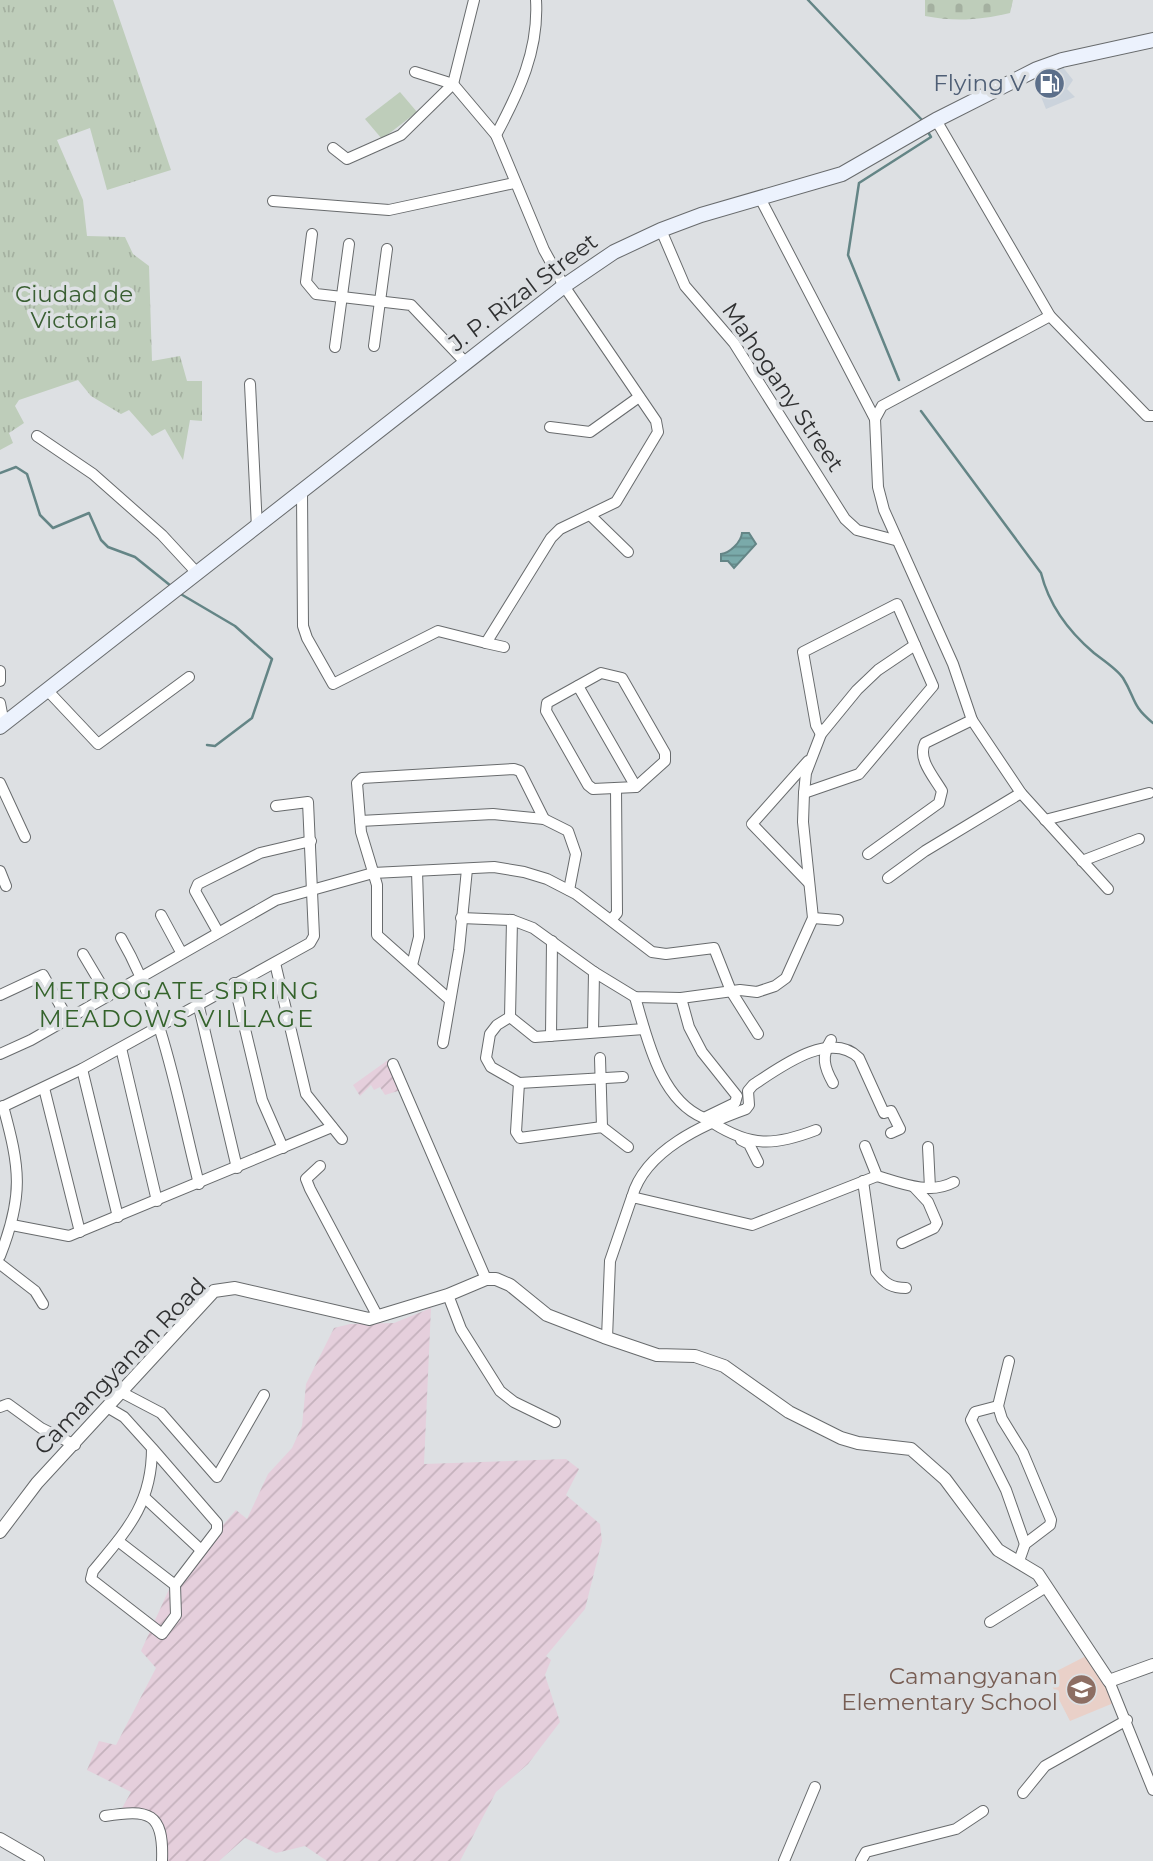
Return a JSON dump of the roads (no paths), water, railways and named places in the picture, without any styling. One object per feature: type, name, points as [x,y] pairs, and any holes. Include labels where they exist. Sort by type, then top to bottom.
[{"type":"main road","name":"J. P. Rizal Street","points":[[2,726],[564,286],[614,252],[701,215],[842,174],[936,120],[1018,78],[1062,60],[1153,40]]},
{"type":"street","points":[[333,148],[347,159],[401,135],[453,84],[474,0]]},
{"type":"street","points":[[496,135],[524,80],[531,56],[536,0]]},
{"type":"street","points":[[415,72],[453,84],[496,135],[514,183],[564,286],[656,421],[659,432],[616,502],[560,529],[551,538],[486,643]]},
{"type":"street","points":[[936,120],[1049,316],[1144,413],[1153,416]]},
{"type":"street","points":[[273,201],[389,211],[514,183]]},
{"type":"street","points":[[760,198],[875,419],[878,486],[895,540],[953,664],[972,720],[1021,793],[1108,889]]},
{"type":"street","name":"Mahogany Street","points":[[661,230],[685,286],[734,343],[845,519],[858,530],[895,540]]},
{"type":"street","points":[[312,234],[306,282],[316,294],[381,304],[411,305],[466,363]]},
{"type":"street","points":[[335,347],[349,244]]},
{"type":"street","points":[[374,346],[387,249]]},
{"type":"street","points":[[875,419],[883,406],[1049,316]]},
{"type":"street","points":[[250,384],[257,528]]},
{"type":"street","points":[[550,428],[590,432],[639,397]]},
{"type":"street","points":[[37,436],[93,474],[162,535],[194,577]]},
{"type":"street","points":[[302,493],[303,625],[307,638],[332,684],[438,631],[503,647]]},
{"type":"street","points":[[591,516],[628,552]]},
{"type":"street","points":[[803,793],[859,774],[933,686],[897,604],[803,652],[816,724],[821,734]]},
{"type":"street","points":[[461,918],[512,920],[533,928],[594,972],[635,997],[681,998],[731,991],[757,992],[786,978],[813,918],[808,882],[803,793],[821,734],[857,690],[878,670],[915,645]]},
{"type":"street","points":[[0,671],[0,681]]},
{"type":"street","points":[[601,673],[622,678],[665,753],[665,761],[636,787],[593,789],[587,785],[545,711],[548,703],[601,673]]},
{"type":"street","points":[[48,691],[98,744],[189,677]]},
{"type":"street","points":[[578,686],[636,787]]},
{"type":"street","points":[[0,702],[2,726]]},
{"type":"street","points":[[869,854],[939,803],[942,791],[923,760],[922,749],[925,743],[972,720]]},
{"type":"street","points":[[808,882],[752,824],[813,755]]},
{"type":"street","points":[[450,1000],[377,935],[377,885],[360,821],[357,783],[362,778],[513,769],[520,771],[544,819]]},
{"type":"street","points":[[0,783],[25,838]]},
{"type":"street","points":[[611,920],[617,913],[616,789]]},
{"type":"street","points":[[888,878],[925,851],[1021,793]]},
{"type":"street","points":[[1045,820],[1149,793]]},
{"type":"street","points":[[0,1256],[12,1225],[19,1169],[2,1107],[82,1069],[310,943],[314,936],[308,802],[276,806]]},
{"type":"street","points":[[360,821],[493,814],[544,819],[568,831],[572,842],[576,854],[569,890]]},
{"type":"street","points":[[1082,861],[1139,839]]},
{"type":"street","points":[[218,932],[195,891],[198,884],[261,853],[311,841]]},
{"type":"street","points":[[0,1054],[142,978],[181,952],[276,900],[373,873],[494,867],[524,872],[569,890],[652,952],[666,954],[714,948],[731,991],[758,1034]]},
{"type":"street","points":[[443,1043],[467,869]]},
{"type":"street","points":[[0,870],[6,886]]},
{"type":"street","points":[[412,965],[419,937],[417,871]]},
{"type":"street","points":[[161,915],[181,952]]},
{"type":"street","points":[[813,918],[838,920]]},
{"type":"street","points":[[512,920],[510,1017],[526,1032],[535,1037],[644,1029]]},
{"type":"street","points":[[121,938],[142,978],[158,1025],[199,1184]]},
{"type":"street","points":[[551,1036],[552,941]]},
{"type":"street","points":[[83,954],[108,996]]},
{"type":"street","points":[[275,963],[306,1094],[342,1139]]},
{"type":"street","points":[[593,1032],[594,972]]},
{"type":"street","points":[[0,995],[43,975],[68,1018]]},
{"type":"street","points":[[234,983],[262,1100],[284,1148]]},
{"type":"street","points":[[635,997],[657,1064],[669,1085],[694,1114],[704,1118],[735,1103],[737,1096],[734,1088],[702,1052],[689,1027],[681,998]]},
{"type":"street","points":[[198,1003],[237,1168]]},
{"type":"street","points":[[510,1017],[497,1025],[490,1034],[486,1058],[491,1067],[519,1083],[623,1077]]},
{"type":"street","points":[[828,1044],[824,1066],[833,1083]]},
{"type":"street","points":[[607,1338],[610,1261],[632,1197],[651,1162],[665,1150],[713,1123],[746,1109],[749,1105],[748,1091],[753,1085],[828,1044],[853,1052],[859,1058],[884,1113],[891,1111],[901,1129],[891,1133]]},
{"type":"street","points":[[121,1048],[157,1201]]},
{"type":"street","points":[[600,1058],[602,1128]]},
{"type":"street","points":[[393,1064],[486,1279],[510,1285],[547,1315],[607,1338],[657,1355],[709,1359],[724,1366],[789,1412],[841,1438],[858,1443],[911,1449],[945,1479],[998,1550],[1038,1574],[1109,1681],[1153,1790]]},
{"type":"street","points":[[82,1069],[118,1217]]},
{"type":"street","points":[[519,1083],[516,1132],[520,1138],[602,1128],[628,1147]]},
{"type":"street","points":[[44,1088],[80,1232]]},
{"type":"street","points":[[726,1118],[736,1137],[757,1142],[791,1140],[816,1130]]},
{"type":"street","points":[[713,1123],[749,1144],[758,1162]]},
{"type":"street","points":[[12,1225],[69,1236],[332,1127]]},
{"type":"street","points":[[864,1146],[877,1176]]},
{"type":"street","points":[[928,1147],[930,1188]]},
{"type":"street","points":[[320,1166],[306,1179],[378,1317]]},
{"type":"street","points":[[632,1197],[752,1225],[877,1176],[915,1187],[943,1188],[954,1182]]},
{"type":"street","points":[[863,1181],[876,1272],[883,1281],[895,1288],[906,1288]]},
{"type":"street","points":[[902,1243],[934,1228],[937,1223],[928,1202],[915,1187]]},
{"type":"street","points":[[0,1264],[35,1291],[43,1304]]},
{"type":"street","name":"Camangyanan Road","points":[[3,1524],[37,1483],[75,1445],[214,1291],[223,1288],[350,1317],[378,1317],[448,1295],[486,1279]]},
{"type":"street","points":[[448,1295],[461,1329],[500,1391],[514,1402],[555,1422]]},
{"type":"street","points":[[1009,1361],[998,1406],[1002,1419],[1023,1453],[1051,1521],[1050,1525],[1025,1545],[1019,1561]]},
{"type":"street","points":[[121,1392],[161,1413],[217,1477],[264,1395]]},
{"type":"street","points":[[0,1408],[8,1404],[41,1428],[75,1445]]},
{"type":"street","points":[[998,1406],[975,1412],[971,1420],[1006,1490],[1025,1545]]},
{"type":"street","points":[[107,1407],[124,1417],[152,1448],[217,1523],[217,1530],[175,1585],[176,1615],[162,1634],[91,1579],[93,1571],[118,1541],[144,1497],[152,1478],[152,1448]]},
{"type":"street","points":[[144,1497],[201,1550]]},
{"type":"street","points":[[118,1541],[175,1585]]},
{"type":"street","points":[[990,1622],[1046,1587]]},
{"type":"street","points":[[1109,1681],[1153,1665]]},
{"type":"street","points":[[1023,1793],[1045,1766],[1127,1720]]},
{"type":"street","points":[[784,1861],[814,1787]]},
{"type":"street","points":[[105,1816],[135,1811],[156,1821],[161,1828],[162,1861]]},
{"type":"street","points":[[861,1861],[866,1852],[956,1829],[983,1811]]},
{"type":"street","points":[[0,1839],[38,1861]]},
{"type":"water","points":[[742,533],[749,533],[756,544],[734,568],[728,561],[721,561],[721,554],[728,552],[740,540]]},
{"type":"waterway","points":[[808,0],[923,121]]},
{"type":"waterway","points":[[899,380],[848,255],[859,183],[931,137],[928,132]]},
{"type":"waterway","points":[[921,411],[1041,573],[1054,607],[1068,626],[1085,645],[1114,668],[1127,685],[1137,706],[1153,723]]},
{"type":"waterway","points":[[0,473],[16,467],[27,474],[40,515],[53,528],[89,513],[101,540],[108,547],[135,557],[171,586]]},
{"type":"waterway","points":[[179,593],[235,626],[272,659],[252,718],[215,746],[207,745]]},
{"type":"place","name":"Flying V","points":[[1049,83]]},
{"type":"place","name":"Camangyanan Elementary School","points":[[1081,1689]]},
{"type":"district","name":"METROGATE SPRING MEADOWS VILLAGE","points":[[177,1004]]},
{"type":"park label","name":"Ciudad de Victoria","points":[[74,307]]}]
